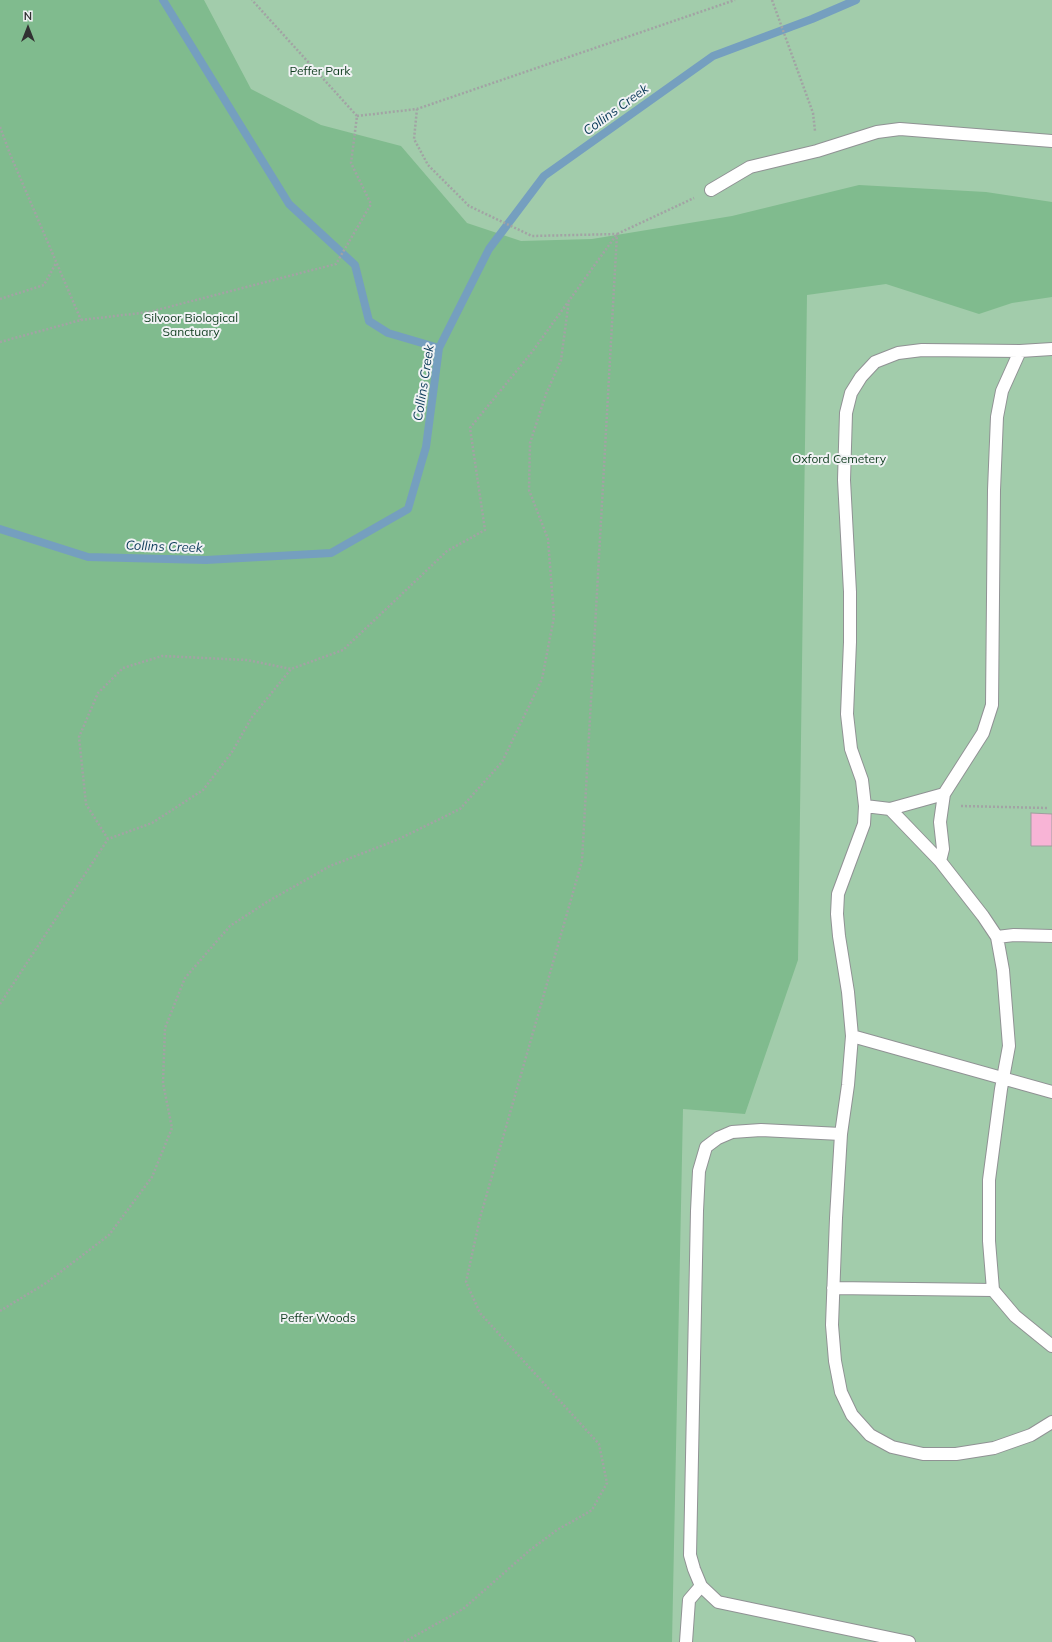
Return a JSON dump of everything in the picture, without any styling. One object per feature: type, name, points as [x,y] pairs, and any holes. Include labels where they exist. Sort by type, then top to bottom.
[{"type":"lane","points":[[711,190],[750,167],[818,151],[877,132],[900,129],[1052,141]]},
{"type":"lane","points":[[1052,349],[1020,351],[922,350],[898,353],[875,362],[861,377],[851,393],[846,413],[844,480],[850,592],[850,642],[847,714],[851,749],[862,780],[865,806],[864,824],[838,894],[837,914],[839,936],[848,992],[852,1036],[848,1085],[841,1134],[832,1325],[835,1361],[841,1392],[852,1415],[870,1435],[892,1447],[923,1454],[956,1454],[994,1448],[1031,1435],[1052,1422]]},
{"type":"lane","points":[[940,861],[943,849],[940,822],[943,800],[983,733],[992,706],[994,498],[997,417],[1002,391],[1020,351]]},
{"type":"lane","points":[[865,806],[890,809],[943,800]]},
{"type":"lane","points":[[890,809],[940,861],[983,916],[996,937],[1003,970],[1009,1046],[989,1180],[988,1226],[993,1290],[1015,1316],[1052,1346]]},
{"type":"lane","points":[[996,937],[1014,935],[1052,936]]},
{"type":"lane","points":[[852,1036],[1052,1092]]},
{"type":"lane","points":[[841,1134],[761,1130],[732,1132],[718,1138],[706,1147],[699,1171],[697,1210],[690,1555],[701,1586],[718,1602],[909,1642]]},
{"type":"lane","points":[[833,1288],[993,1290]]},
{"type":"lane","points":[[686,1642],[689,1600],[701,1586]]},
{"type":"path","points":[[0,342],[81,320],[149,312],[336,264],[371,204],[351,163],[357,116],[252,0]]},
{"type":"path","points":[[357,116],[417,109],[734,0]]},
{"type":"path","points":[[772,1],[813,113],[818,151]]},
{"type":"path","points":[[417,109],[414,139],[428,165],[469,206],[532,236],[617,234],[711,190]]},
{"type":"path","points":[[0,127],[10,154],[81,320]]},
{"type":"path","points":[[0,1004],[108,839],[152,823],[203,790],[232,752],[252,717],[291,669],[343,650],[447,551],[485,530],[470,428],[532,352],[617,234]]},
{"type":"path","points":[[404,1642],[463,1609],[530,1550],[557,1530],[592,1510],[607,1483],[599,1444],[480,1313],[466,1282],[480,1218],[582,862],[617,234]]},
{"type":"path","points":[[0,299],[44,285],[56,263]]},
{"type":"path","points":[[0,1311],[46,1283],[109,1235],[152,1176],[172,1128],[163,1083],[165,1028],[185,978],[230,926],[267,902],[330,866],[399,839],[460,809],[502,762],[542,679],[554,617],[548,539],[529,490],[530,443],[546,394],[561,360],[569,300]]},
{"type":"path","points":[[108,839],[86,804],[79,737],[98,693],[123,668],[162,656],[247,660],[291,669]]},
{"type":"path","points":[[943,800],[1046,808]]},
{"type":"green space","points":[[0,0],[1052,0],[1052,1642],[0,1642]]},
{"type":"green space","name":"Peffer Woods","points":[[0,0],[204,0],[251,89],[321,125],[401,146],[467,223],[521,241],[592,239],[732,216],[859,185],[986,192],[1052,202],[1052,297],[1012,303],[979,314],[886,284],[807,295],[798,960],[745,1114],[683,1109],[672,1642],[0,1642]]},
{"type":"building","points":[[1031,813],[1052,814],[1052,846],[1031,846]]},
{"type":"waterway","points":[[163,0],[289,204],[355,265],[369,321],[388,333],[439,348]]},
{"type":"waterway","name":"Collins Creek","points":[[0,529],[88,557],[206,560],[331,553],[408,509],[426,447],[439,348],[489,249],[544,176],[713,56],[812,19],[856,0]]},
{"type":"park label","name":"Peffer Park","points":[[320,71]]},
{"type":"park label","name":"Silvoor Biological Sanctuary","points":[[191,325]]},
{"type":"park label","name":"Oxford Cemetery","points":[[839,459]]}]
